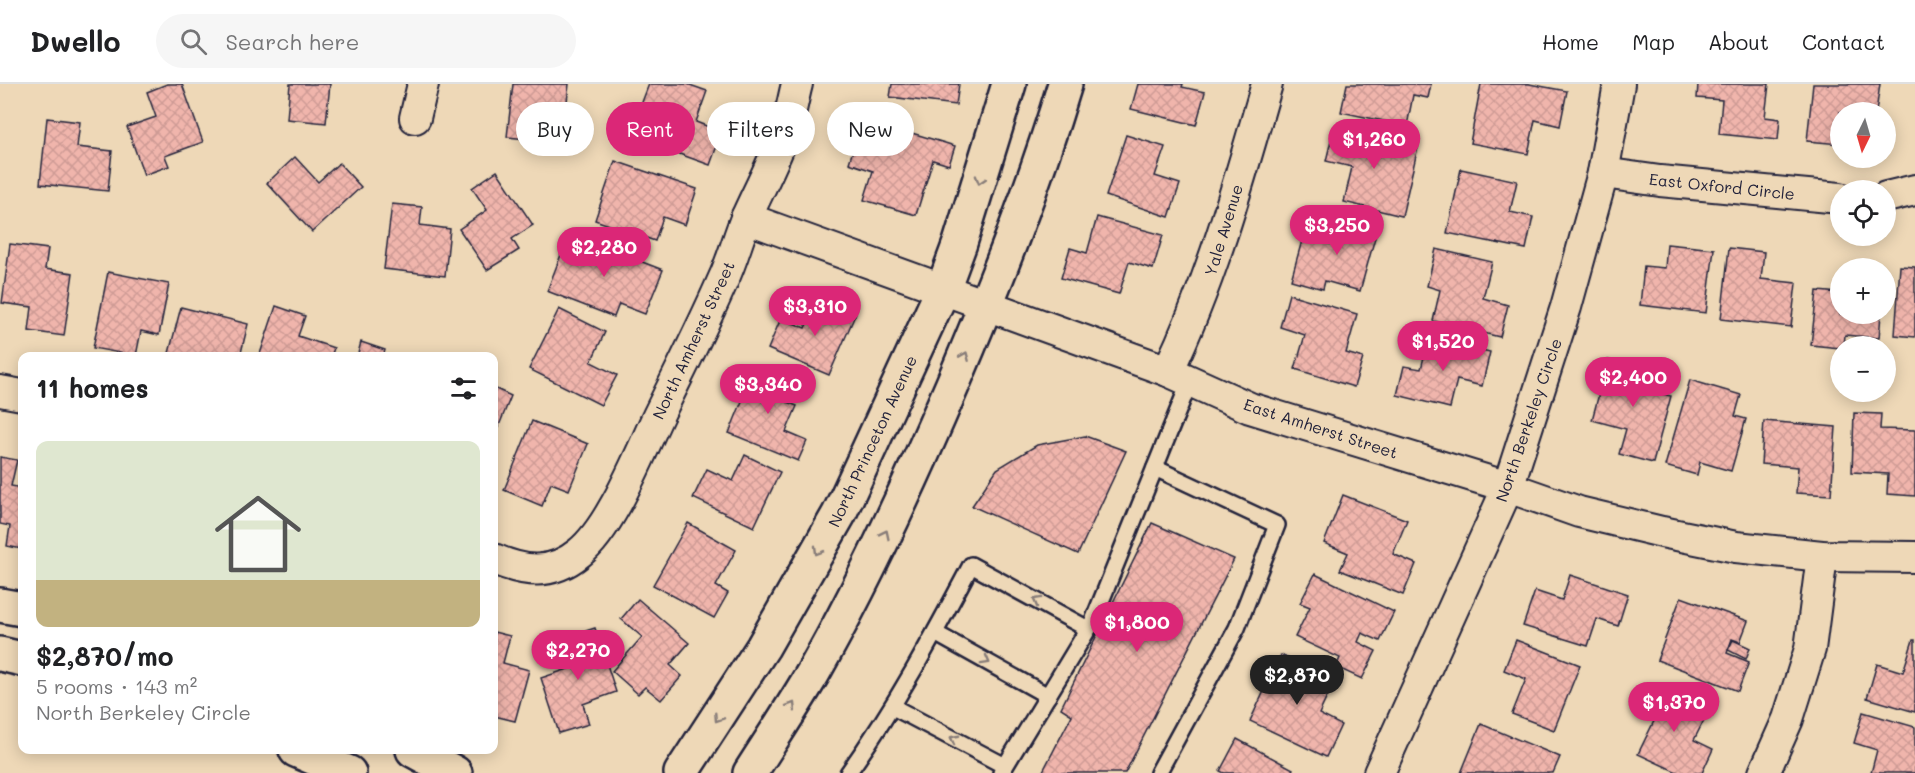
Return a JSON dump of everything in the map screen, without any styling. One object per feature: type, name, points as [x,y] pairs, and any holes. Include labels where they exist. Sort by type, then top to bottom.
[{"type":"street","points":[[415,118],[423,84]]},
{"type":"street","name":"North Amherst Street","points":[[498,561],[514,568],[532,571],[550,568],[564,563],[579,553],[594,538],[614,506],[724,278],[746,218],[786,128],[797,84]]},
{"type":"street","name":"North Princeton Avenue","points":[[681,773],[763,647],[839,514],[942,289],[960,243],[1008,84]]},
{"type":"street","points":[[750,773],[812,674],[864,577],[917,468],[986,307],[1052,129],[1065,84]]},
{"type":"street","name":"Yale Avenue","points":[[1179,376],[1191,324],[1213,266],[1267,84]]},
{"type":"street","name":"North Berkeley Circle","points":[[1379,773],[1508,487],[1566,307],[1603,173],[1619,84]]},
{"type":"street","name":"East Oxford Circle","points":[[1603,173],[1830,197]]},
{"type":"street","points":[[1896,195],[1915,190]]},
{"type":"street","name":"East Amherst Street","points":[[746,218],[1179,376],[1250,408],[1508,487],[1579,512],[1662,532],[1736,546],[1822,556],[1915,556]]},
{"type":"street","points":[[0,391],[18,394]]},
{"type":"street","points":[[1764,773],[1788,719],[1810,649],[1822,556]]},
{"type":"street","points":[[0,605],[18,608]]},
{"type":"street","points":[[0,654],[18,658]]},
{"type":"street","points":[[305,754],[349,773]]},
{"type":"street","points":[[420,754],[455,773]]},
{"type":"lane","points":[[893,707],[1003,770],[1088,628],[1155,468],[1179,376]]},
{"type":"lane","points":[[1155,468],[1277,525],[1237,628],[1158,773]]},
{"type":"lane","points":[[850,772],[893,707],[971,565],[1088,628]]},
{"type":"lane","points":[[935,633],[1048,696]]},
{"type":"building","points":[[167,84],[182,84],[203,142],[165,156],[169,166],[144,175],[127,127],[156,117],[147,92]]},
{"type":"building","points":[[290,84],[330,84],[326,123],[287,119]]},
{"type":"building","points":[[513,84],[569,84],[567,102],[516,102],[516,138],[507,137]]},
{"type":"building","points":[[649,84],[687,84],[707,91],[696,122],[707,126],[707,156],[713,156],[710,165],[685,156],[695,156],[695,102],[642,102]]},
{"type":"building","points":[[892,84],[959,84],[956,105],[890,97]]},
{"type":"building","points":[[1138,84],[1183,84],[1182,87],[1205,92],[1196,125],[1131,109]]},
{"type":"building","points":[[1347,84],[1431,84],[1428,98],[1413,95],[1407,126],[1341,112]]},
{"type":"building","points":[[1481,84],[1529,84],[1567,91],[1560,126],[1535,120],[1528,154],[1470,143]]},
{"type":"building","points":[[1698,84],[1769,84],[1765,117],[1780,119],[1778,140],[1719,134],[1722,100],[1697,98]]},
{"type":"building","points":[[1813,84],[1880,84],[1877,102],[1830,102],[1830,143],[1807,141]]},
{"type":"building","points":[[47,118],[80,122],[77,147],[112,151],[108,191],[40,184]]},
{"type":"building","points":[[1334,128],[1418,147],[1402,216],[1344,202],[1352,167],[1326,161]]},
{"type":"building","points":[[914,134],[955,146],[949,165],[933,160],[916,215],[864,200],[873,171],[849,163],[851,156],[914,156]]},
{"type":"building","points":[[1126,135],[1165,147],[1155,176],[1180,184],[1169,217],[1106,196]]},
{"type":"building","points":[[295,157],[318,182],[339,163],[361,187],[312,232],[267,183]]},
{"type":"building","points":[[615,161],[697,189],[685,225],[663,217],[655,241],[595,220]]},
{"type":"building","points":[[1461,169],[1517,181],[1510,212],[1533,217],[1526,249],[1447,233]]},
{"type":"building","points":[[497,171],[533,225],[512,239],[519,250],[487,270],[459,229],[487,210],[472,188]]},
{"type":"building","points":[[392,204],[422,207],[420,225],[450,229],[445,276],[384,269]]},
{"type":"building","points":[[1338,216],[1378,227],[1360,291],[1325,281],[1323,289],[1291,280],[1303,237],[1330,244]]},
{"type":"building","points":[[1097,217],[1163,235],[1153,269],[1129,262],[1119,294],[1061,278],[1070,248],[1087,253]]},
{"type":"building","points":[[589,231],[610,239],[606,248],[663,270],[645,314],[619,304],[614,317],[547,291],[564,247],[580,253]]},
{"type":"building","points":[[10,244],[48,249],[45,269],[73,273],[64,336],[29,331],[32,307],[2,303]]},
{"type":"building","points":[[1667,244],[1714,249],[1706,313],[1640,305],[1644,266],[1665,268]]},
{"type":"building","points":[[1729,248],[1764,252],[1761,279],[1796,283],[1791,327],[1721,319]]},
{"type":"building","points":[[1436,249],[1492,262],[1483,298],[1508,305],[1500,337],[1433,321],[1440,290],[1427,286]]},
{"type":"building","points":[[1900,266],[1915,267],[1915,337],[1895,335]]},
{"type":"building","points":[[108,272],[169,284],[159,335],[141,331],[137,352],[114,352],[93,348]]},
{"type":"building","points":[[1817,291],[1830,292],[1830,324],[1880,324],[1879,336],[1830,336],[1830,347],[1811,345]]},
{"type":"building","points":[[1289,294],[1357,314],[1346,353],[1363,358],[1354,387],[1295,369],[1305,335],[1280,327]]},
{"type":"building","points":[[819,297],[856,313],[829,375],[768,349],[781,318],[805,328]]},
{"type":"building","points":[[276,306],[305,316],[298,336],[334,348],[333,352],[261,352]]},
{"type":"building","points":[[181,307],[248,324],[241,352],[169,352]]},
{"type":"building","points":[[559,309],[605,332],[591,362],[617,375],[601,405],[529,369]]},
{"type":"building","points":[[1429,337],[1490,352],[1482,386],[1457,380],[1450,408],[1397,395],[1404,366],[1421,369]]},
{"type":"building","points":[[361,342],[385,350],[384,352],[358,352]]},
{"type":"building","points":[[1608,360],[1662,374],[1657,393],[1671,396],[1653,463],[1619,454],[1626,429],[1592,420]]},
{"type":"building","points":[[756,367],[795,383],[787,402],[797,406],[786,432],[807,441],[798,461],[729,433]]},
{"type":"building","points":[[1690,380],[1741,395],[1735,416],[1746,419],[1731,471],[1700,462],[1697,475],[1665,466]]},
{"type":"building","points":[[498,390],[511,396],[498,428]]},
{"type":"building","points":[[1854,413],[1881,414],[1880,429],[1915,430],[1915,496],[1887,494],[1888,474],[1852,472]]},
{"type":"building","points":[[532,421],[588,444],[569,490],[551,483],[542,506],[504,490]]},
{"type":"building","points":[[1764,421],[1836,427],[1831,495],[1796,493],[1798,467],[1761,464]]},
{"type":"building","points":[[1085,436],[1126,451],[1078,554],[972,506],[997,469],[1037,445]]},
{"type":"building","points":[[745,455],[780,472],[754,527],[693,498],[707,469],[733,481]]},
{"type":"building","points":[[0,457],[17,460],[11,486],[18,487],[18,548],[7,546],[10,526],[0,524]]},
{"type":"building","points":[[1343,495],[1407,520],[1393,554],[1416,564],[1403,595],[1340,570],[1348,553],[1324,543]]},
{"type":"building","points":[[688,523],[736,550],[716,586],[728,593],[714,618],[653,585]]},
{"type":"building","points":[[1152,523],[1234,559],[1125,773],[1042,773],[1072,715],[1061,708]]},
{"type":"building","points":[[1315,574],[1394,612],[1380,641],[1362,633],[1358,642],[1376,651],[1362,679],[1336,667],[1340,658],[1295,637],[1310,607],[1300,603]]},
{"type":"building","points":[[1570,575],[1628,594],[1618,626],[1597,619],[1588,646],[1523,626],[1535,591],[1562,600]]},
{"type":"building","points":[[1681,597],[1748,621],[1740,642],[1732,639],[1727,653],[1749,662],[1738,691],[1657,660]]},
{"type":"building","points":[[638,599],[689,643],[670,665],[682,676],[661,700],[645,687],[638,694],[612,671],[642,637],[621,619]]},
{"type":"building","points":[[595,628],[616,692],[583,704],[589,724],[559,733],[541,678],[571,668],[561,639]]},
{"type":"building","points":[[498,633],[510,636],[503,663],[529,670],[515,721],[498,717]]},
{"type":"building","points":[[1516,640],[1580,665],[1554,730],[1512,714],[1526,679],[1504,670]]},
{"type":"building","points":[[1733,640],[1750,648],[1746,659],[1728,650]]},
{"type":"building","points":[[1913,640],[1915,640],[1915,712],[1867,698],[1877,664],[1903,672]]},
{"type":"building","points":[[1281,655],[1335,680],[1319,714],[1341,725],[1326,757],[1250,721]]},
{"type":"building","points":[[1653,686],[1708,712],[1694,740],[1713,749],[1702,773],[1679,773],[1638,754],[1654,721],[1639,714]]},
{"type":"building","points":[[1863,712],[1915,727],[1915,773],[1871,773],[1877,750],[1854,743]]},
{"type":"building","points":[[1481,724],[1560,757],[1553,773],[1461,773]]},
{"type":"building","points":[[1237,739],[1293,769],[1290,773],[1224,773],[1220,771]]}]
